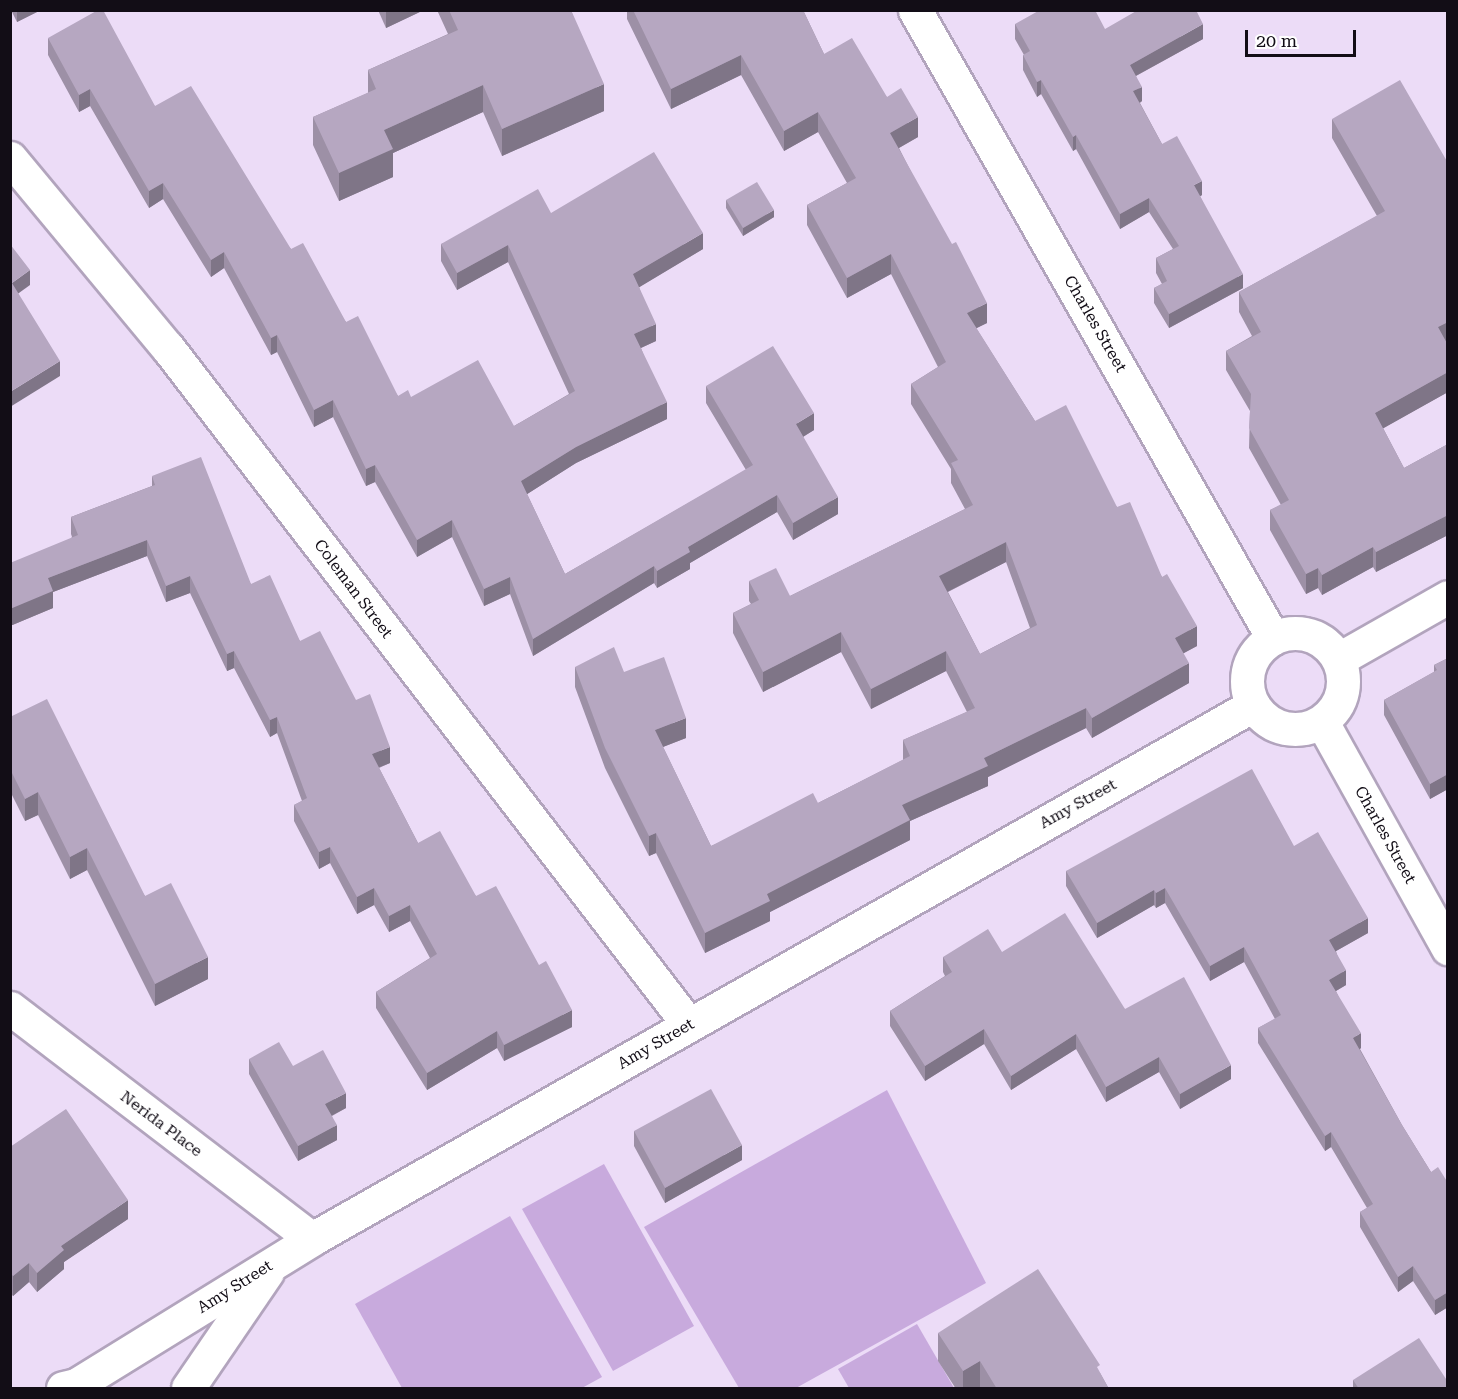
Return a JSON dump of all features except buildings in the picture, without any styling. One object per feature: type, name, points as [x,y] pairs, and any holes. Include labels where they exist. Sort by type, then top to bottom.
[{"type":"street","name":"Charles Street","points":[[915,10],[1273,638]]},
{"type":"street","name":"Coleman Street","points":[[10,158],[168,348],[688,1025]]},
{"type":"street","points":[[1339,659],[1448,597]]},
{"type":"street","points":[[1287,633],[1317,638],[1339,659],[1343,672],[1342,694],[1332,713],[1322,722],[1307,728],[1284,728],[1263,718],[1253,705],[1247,675],[1260,647],[1273,638],[1287,633]]},
{"type":"street","name":"Amy Street","points":[[72,1387],[312,1239],[1253,705]]},
{"type":"street","name":"Charles Street","points":[[1322,722],[1448,948]]},
{"type":"street","name":"Nerida Place","points":[[10,1008],[312,1239]]},
{"type":"street","points":[[188,1389],[273,1263]]},
{"type":"shaded area","points":[[887,1090],[986,1283],[796,1388],[739,1388],[644,1227]]},
{"type":"shaded area","points":[[604,1164],[694,1326],[613,1371],[522,1209]]},
{"type":"shaded area","points":[[510,1216],[602,1377],[582,1388],[402,1388],[355,1304]]},
{"type":"shaded area","points":[[917,1324],[954,1388],[849,1388],[838,1369]]}]
